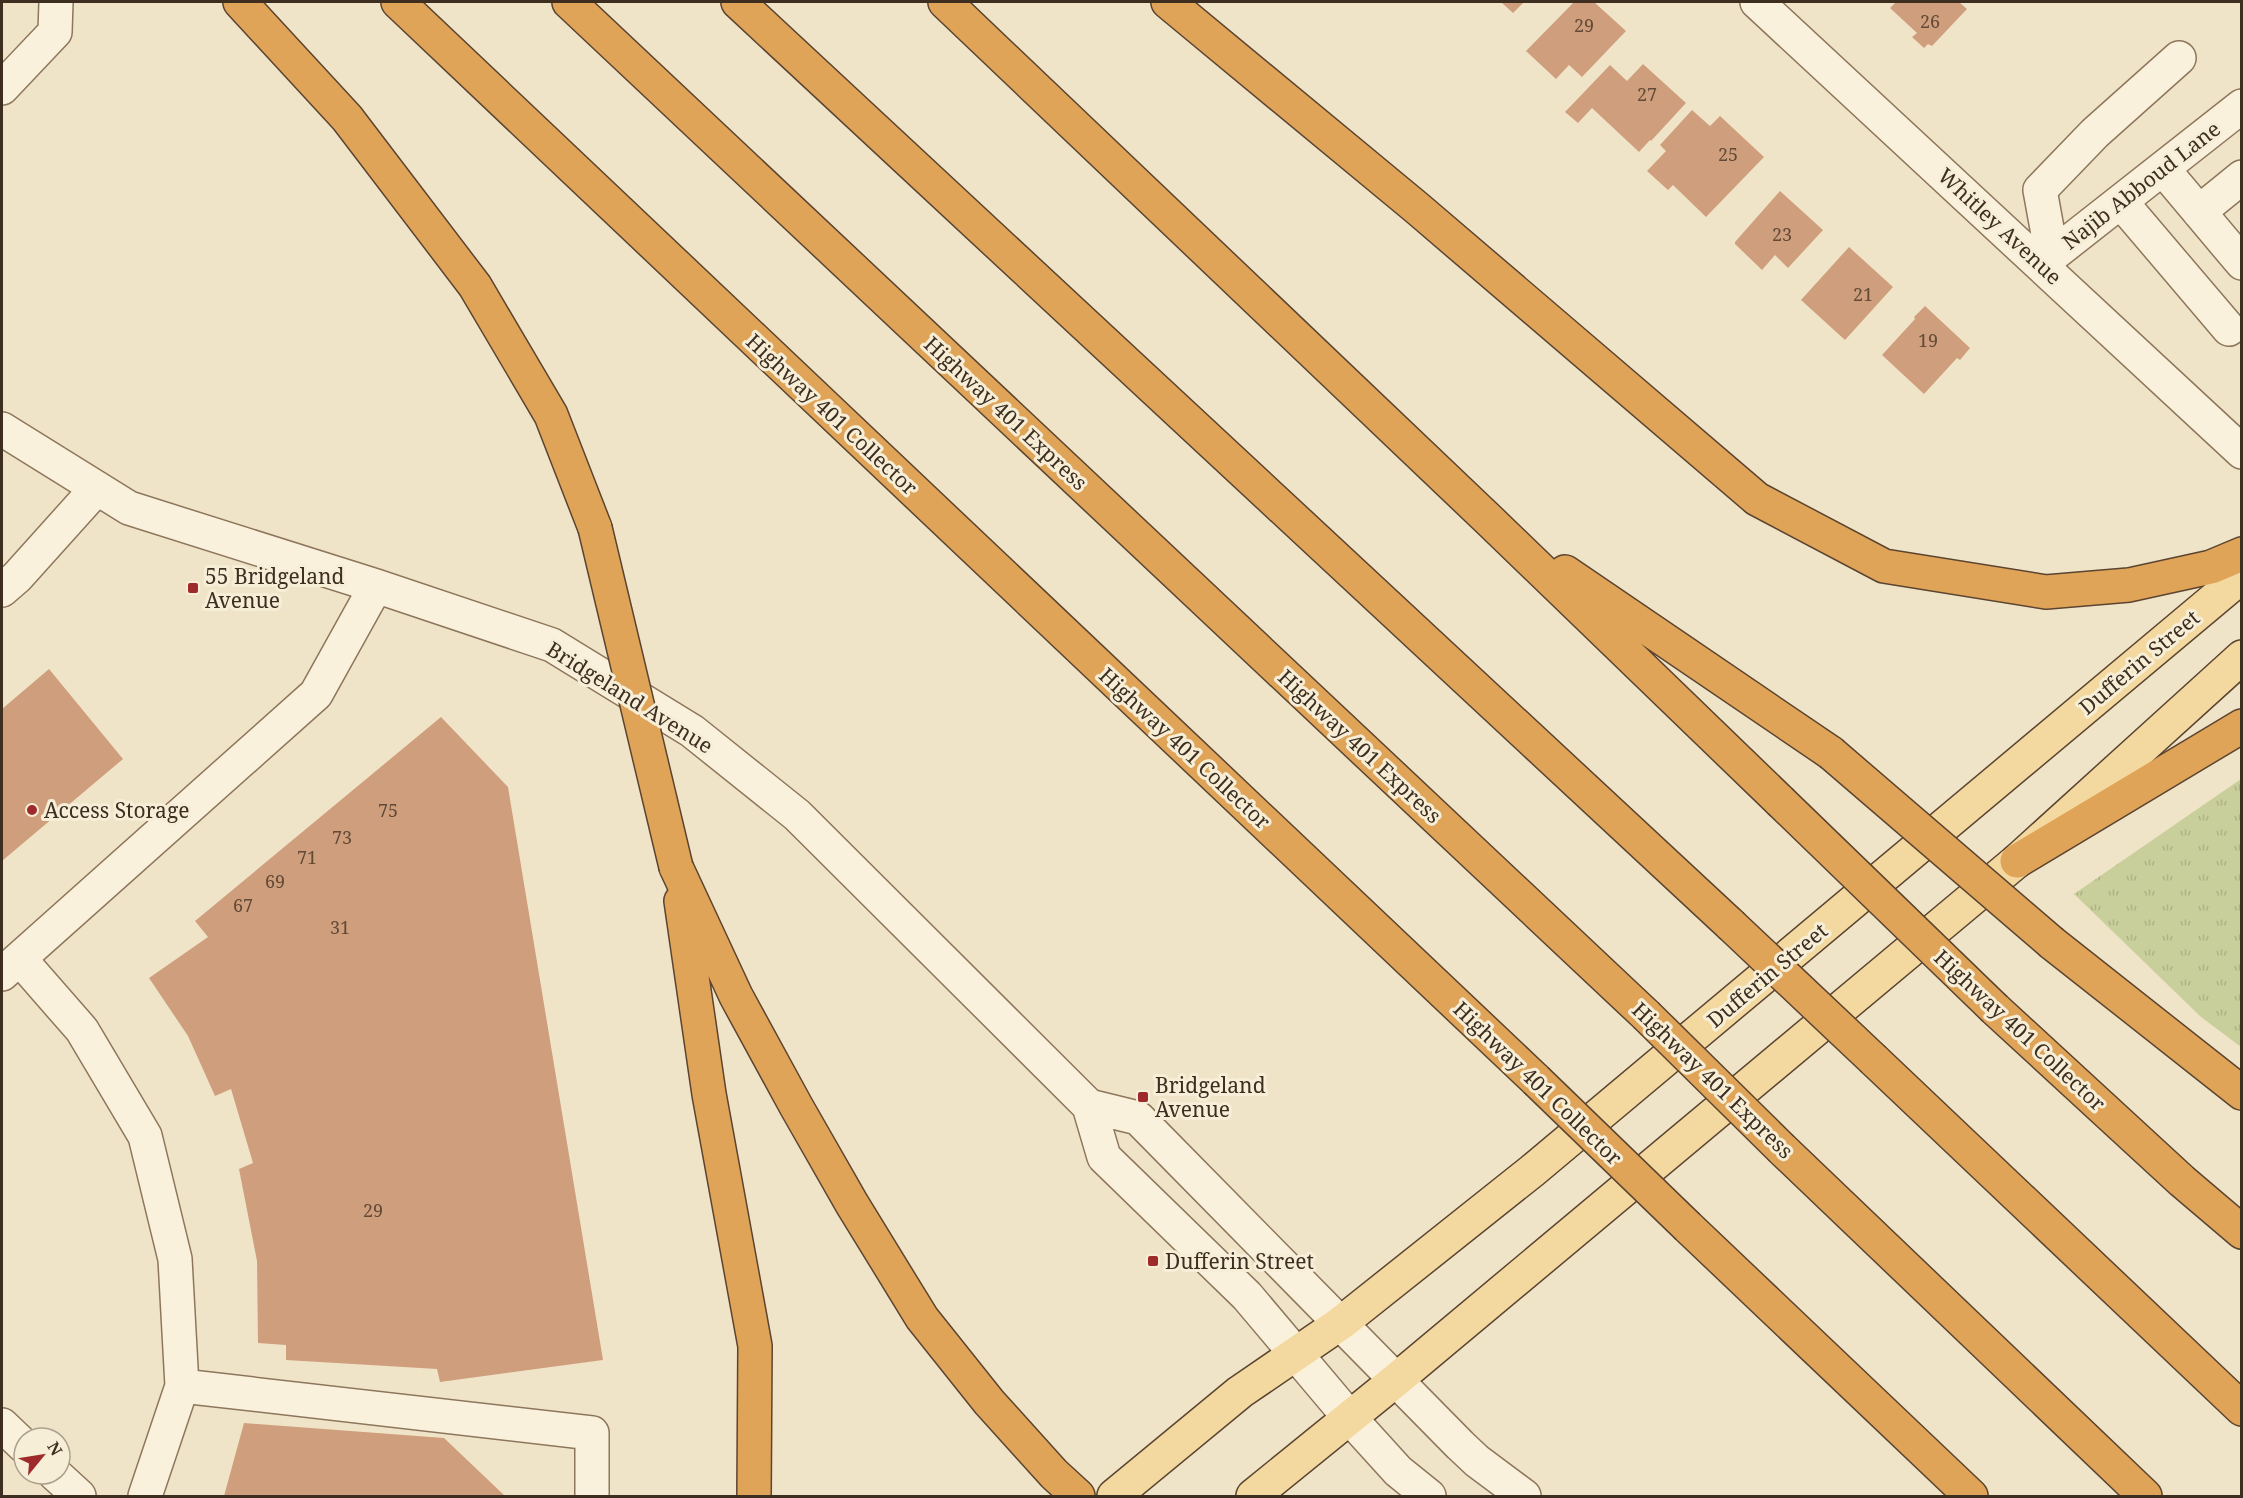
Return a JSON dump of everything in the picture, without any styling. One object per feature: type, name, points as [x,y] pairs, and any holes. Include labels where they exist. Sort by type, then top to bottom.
[{"type":"highway","points":[[240,2],[346,118],[475,286],[551,415],[594,528],[676,867],[710,1094],[755,1346],[754,1497]]},
{"type":"highway","name":"Highway 401 Collector","points":[[398,2],[1536,1080],[1971,1497]]},
{"type":"highway","name":"Highway 401 Express","points":[[569,2],[1646,1015],[1782,1149],[2145,1497]]},
{"type":"highway","points":[[738,2],[1731,925],[2241,1409]]},
{"type":"highway","name":"Highway 401 Collector","points":[[945,2],[1489,520],[1995,1009],[2182,1181],[2241,1232]]},
{"type":"highway","points":[[1168,2],[1417,208],[1757,499],[1884,566],[2046,592],[2129,585],[2211,567],[2241,554]]},
{"type":"highway","points":[[1489,520],[1831,753],[2052,943],[2241,1093]]},
{"type":"highway","points":[[2018,861],[2241,726]]},
{"type":"highway","points":[[676,867],[736,996],[785,1086],[852,1204],[922,1318],[989,1402],[1078,1497]]},
{"type":"main road","name":"Dufferin Street","points":[[1114,1497],[1240,1392],[1341,1323],[1532,1171],[2241,576]]},
{"type":"main road","points":[[1253,1497],[2018,861],[2241,657]]},
{"type":"street","points":[[2,88],[55,32],[56,2]]},
{"type":"street","name":"Whitley Avenue","points":[[1757,2],[2047,260],[2241,452]]},
{"type":"street","points":[[2047,260],[2040,190],[2095,133],[2179,58]]},
{"type":"street","name":"Najib Abboud Lane","points":[[2047,260],[2241,106]]},
{"type":"street","points":[[2163,169],[2241,263]]},
{"type":"street","points":[[2199,212],[2241,177]]},
{"type":"street","points":[[2121,202],[2229,329]]},
{"type":"street","name":"Bridgeland Avenue","points":[[2,429],[129,508],[376,586],[552,645],[692,731],[797,815],[1089,1106],[1104,1157],[1247,1296],[1349,1417],[1398,1471],[1429,1497]]},
{"type":"street","points":[[2,590],[17,577],[97,488]]},
{"type":"street","points":[[145,1497],[182,1386],[175,1259],[145,1136],[82,1030],[11,966],[315,694],[376,586]]},
{"type":"street","points":[[1089,1106],[1138,1118],[1477,1461],[1524,1497]]},
{"type":"street","points":[[182,1386],[592,1433],[592,1497]]},
{"type":"street","points":[[68,1486],[79,1497]]},
{"type":"green space","points":[[2241,779],[2241,1047],[2201,1017],[2074,894]]},
{"type":"building","points":[[1501,2],[1524,2],[1513,13]]},
{"type":"building","points":[[1574,2],[1594,2],[1626,31],[1582,77],[1569,65],[1556,79],[1526,51]]},
{"type":"building","points":[[1896,2],[1959,2],[1967,9],[1932,46],[1928,44],[1924,48],[1912,37],[1917,33],[1890,8]]},
{"type":"building","points":[[1643,64],[1686,103],[1639,152],[1592,108],[1578,123],[1565,112],[1610,65],[1627,81]]},
{"type":"building","points":[[1692,110],[1710,126],[1720,116],[1764,157],[1706,217],[1673,185],[1668,190],[1647,171],[1666,151],[1660,145]]},
{"type":"building","points":[[1780,191],[1823,230],[1788,268],[1775,255],[1762,270],[1735,242]]},
{"type":"building","points":[[1849,247],[1893,287],[1845,340],[1801,300]]},
{"type":"building","points":[[1925,306],[1970,348],[1960,360],[1957,358],[1924,394],[1882,355]]},
{"type":"building","name":"Access Storage","points":[[49,669],[123,759],[2,861],[2,709]]},
{"type":"building","points":[[441,717],[508,787],[603,1360],[440,1382],[437,1369],[286,1360],[286,1345],[258,1343],[257,1261],[239,1169],[253,1163],[231,1089],[215,1096],[188,1036],[149,978],[208,937],[195,921]]},
{"type":"building","points":[[244,1423],[444,1438],[505,1496],[224,1496]]},
{"type":"place","name":"55 Bridgeland Avenue","points":[[193,588]]},
{"type":"place","name":"Access Storage","points":[[32,810]]},
{"type":"place","name":"Bridgeland Avenue","points":[[1143,1097]]},
{"type":"place","name":"Dufferin Street","points":[[1153,1261]]}]
